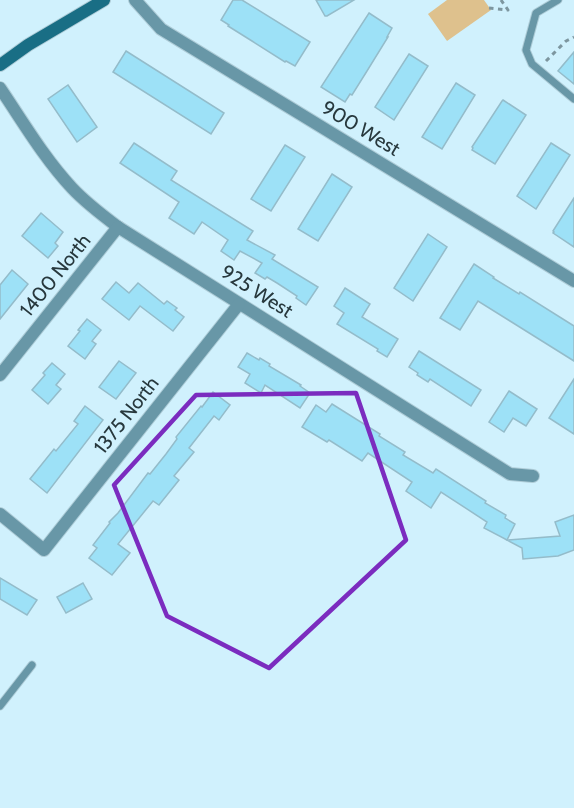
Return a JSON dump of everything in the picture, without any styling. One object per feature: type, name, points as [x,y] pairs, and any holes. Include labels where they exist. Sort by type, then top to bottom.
[{"type":"main road","points":[[0,65],[28,45],[105,0]]},
{"type":"street","name":"900 West","points":[[135,0],[160,29],[574,281]]},
{"type":"street","name":"925 West","points":[[0,88],[71,188],[118,227],[510,474],[533,476]]},
{"type":"street","name":"1400 North","points":[[0,375],[118,227]]},
{"type":"street","name":"1375 North","points":[[0,514],[44,550],[239,304]]},
{"type":"lane","points":[[558,0],[536,13],[526,50],[532,64],[574,99]]},
{"type":"lane","points":[[0,706],[32,665]]},
{"type":"path","points":[[489,8],[508,10],[501,0]]},
{"type":"path","points":[[545,63],[566,41],[574,37]]},
{"type":"highlighted area","points":[[356,393],[406,540],[269,668],[167,616],[114,485],[196,395]]},
{"type":"shaded area","points":[[447,0],[484,0],[491,10],[447,41],[428,14]]},
{"type":"building","points":[[233,0],[242,0],[310,42],[295,66],[285,62],[221,20]]},
{"type":"building","points":[[316,0],[354,0],[325,16]]},
{"type":"building","points":[[369,13],[392,28],[352,95],[350,94],[345,102],[321,87]]},
{"type":"building","points":[[126,51],[224,113],[211,134],[113,72]]},
{"type":"building","points":[[574,52],[574,84],[558,71]]},
{"type":"building","points":[[409,54],[428,66],[394,120],[375,107]]},
{"type":"building","points":[[456,83],[475,95],[442,149],[422,137]]},
{"type":"building","points":[[68,85],[97,127],[77,142],[48,99]]},
{"type":"building","points":[[503,100],[526,115],[495,164],[472,150],[472,147]]},
{"type":"building","points":[[134,143],[177,171],[171,180],[253,231],[247,240],[275,255],[272,259],[318,287],[306,305],[277,283],[255,273],[262,263],[240,251],[234,260],[221,251],[228,240],[202,222],[194,234],[169,218],[179,202],[120,163]]},
{"type":"building","points":[[551,143],[570,155],[536,209],[517,196]]},
{"type":"building","points":[[285,145],[305,157],[271,211],[251,199]]},
{"type":"building","points":[[332,174],[352,187],[318,241],[298,229]]},
{"type":"building","points":[[574,198],[574,247],[553,231]]},
{"type":"building","points":[[41,213],[63,232],[55,243],[58,246],[48,258],[22,236]]},
{"type":"building","points":[[428,234],[447,247],[413,301],[394,288]]},
{"type":"building","points":[[474,264],[493,278],[574,326],[574,361],[478,301],[460,330],[440,318]]},
{"type":"building","points":[[12,270],[28,284],[0,319],[0,285]]},
{"type":"building","points":[[116,282],[129,293],[138,283],[164,304],[167,301],[177,308],[175,310],[184,317],[173,331],[140,306],[129,320],[102,299]]},
{"type":"building","points":[[345,288],[370,304],[362,317],[398,339],[387,357],[337,324],[344,313],[334,306]]},
{"type":"building","points":[[87,319],[101,330],[92,341],[96,344],[85,359],[68,346]]},
{"type":"building","points":[[419,351],[481,390],[471,406],[430,379],[428,382],[409,367]]},
{"type":"building","points":[[247,353],[270,364],[269,366],[310,393],[300,408],[265,385],[261,393],[245,383],[250,374],[238,367]]},
{"type":"building","points":[[119,361],[136,373],[116,399],[99,387]]},
{"type":"building","points":[[52,363],[65,374],[56,385],[61,389],[48,404],[32,390]]},
{"type":"building","points":[[574,379],[574,434],[549,418]]},
{"type":"building","points":[[509,391],[537,409],[526,426],[513,418],[504,432],[489,422]]},
{"type":"building","points":[[213,392],[230,405],[219,420],[214,416],[189,448],[194,452],[174,476],[179,480],[159,505],[153,501],[118,544],[130,553],[112,575],[89,558],[97,548],[93,545]]},
{"type":"building","points":[[332,404],[380,434],[379,436],[405,452],[403,455],[433,473],[436,469],[506,515],[505,518],[515,524],[507,540],[484,528],[487,522],[441,492],[431,508],[406,491],[412,482],[368,453],[362,461],[329,440],[327,442],[302,427],[316,405],[326,412]]},
{"type":"building","points":[[85,406],[103,420],[47,493],[30,479],[78,424],[74,421]]},
{"type":"building","points":[[574,515],[574,550],[558,556],[523,559],[522,548],[507,540],[560,536],[555,522]]},
{"type":"building","points":[[0,578],[37,600],[27,615],[0,599]]},
{"type":"building","points":[[83,583],[92,599],[66,613],[57,597]]}]
